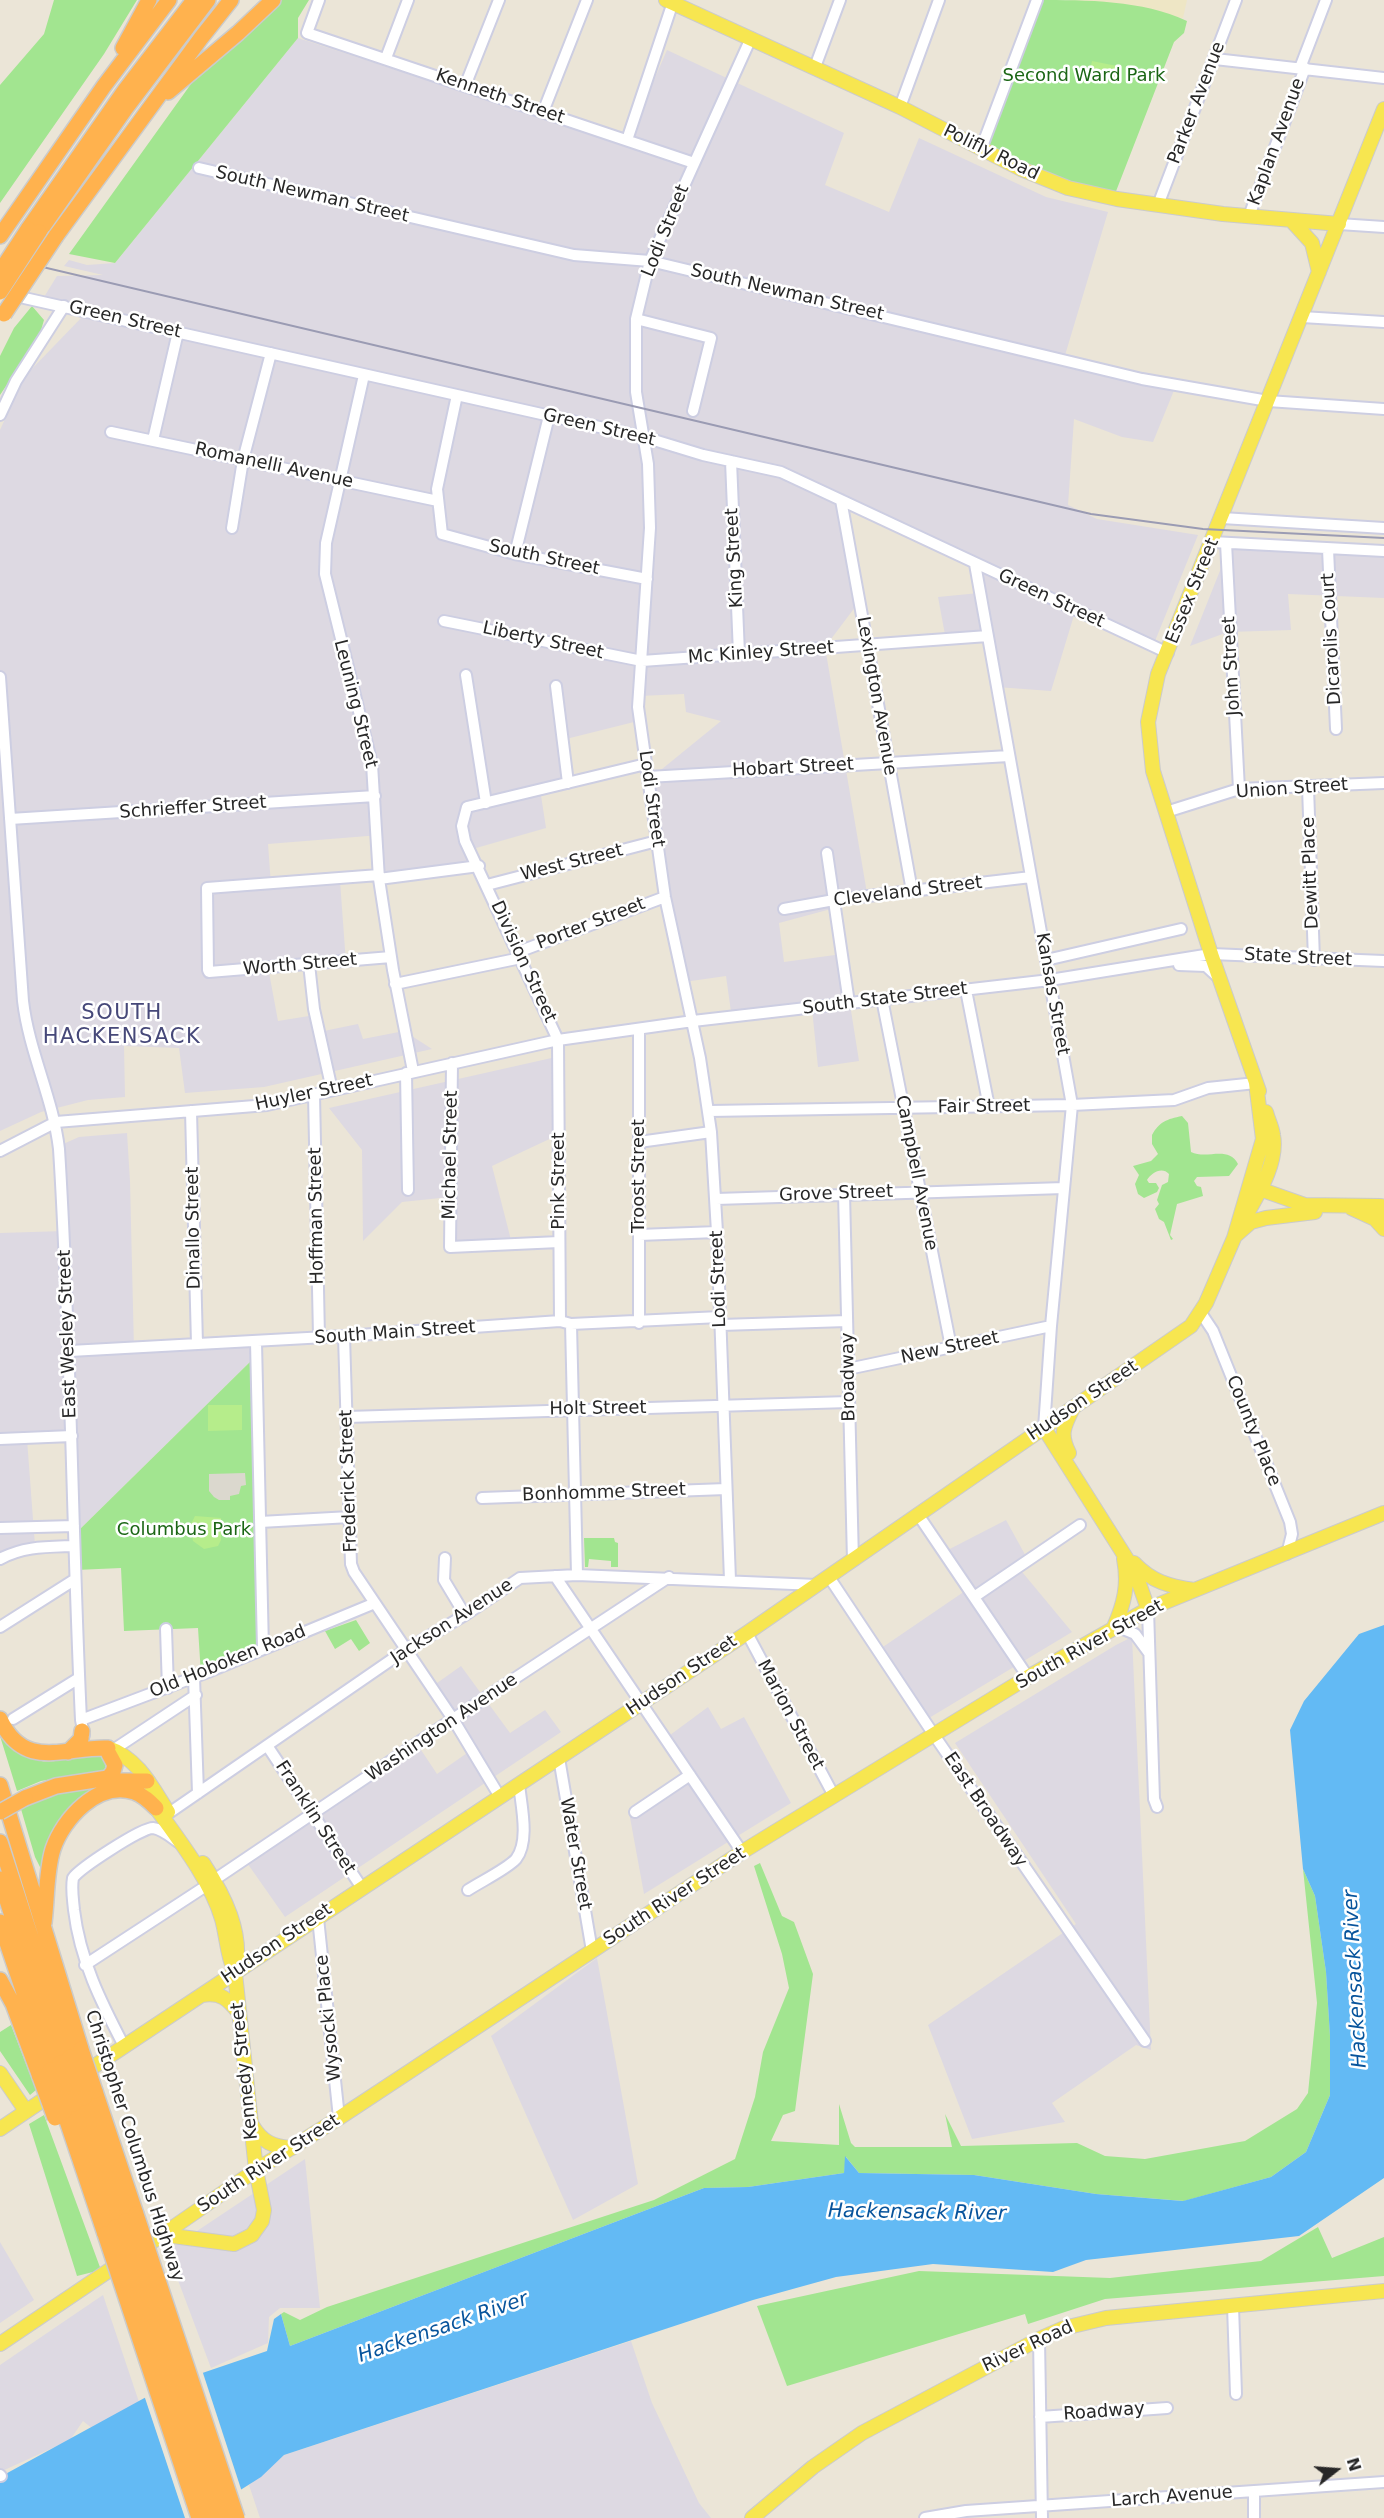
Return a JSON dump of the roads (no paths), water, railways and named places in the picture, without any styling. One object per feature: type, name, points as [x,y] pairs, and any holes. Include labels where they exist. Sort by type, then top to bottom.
[{"type":"highway","points":[[104,86],[148,0]]},
{"type":"highway","points":[[4,230],[104,86],[169,0]]},
{"type":"highway","points":[[0,292],[33,230],[125,90],[194,0]]},
{"type":"highway","points":[[0,272],[208,0]]},
{"type":"highway","points":[[2,318],[56,236],[231,0]]},
{"type":"highway","points":[[154,103],[238,33],[273,0]]},
{"type":"highway","points":[[6,1719],[4,1728],[25,1748],[45,1753],[65,1754],[106,1750],[115,1762],[113,1772],[108,1778],[93,1782]]},
{"type":"highway","points":[[65,1754],[76,1747],[81,1739],[82,1725]]},
{"type":"highway","points":[[0,1812],[25,1798],[56,1786],[143,1780]]},
{"type":"highway","name":"Christopher Columbus Highway","points":[[0,1785],[44,1929],[60,2063]]},
{"type":"highway","points":[[44,1929],[53,1850],[70,1818],[90,1801],[116,1791],[138,1793],[163,1810]]},
{"type":"highway","name":"Christopher Columbus Highway","points":[[0,1842],[60,2063]]},
{"type":"highway","name":"Christopher Columbus Highway","points":[[0,1879],[74,2104],[237,2518]]},
{"type":"highway","name":"Christopher Columbus Highway","points":[[0,1922],[60,2063]]},
{"type":"highway","points":[[0,1980],[13,2004],[60,2063],[74,2104]]},
{"type":"highway","name":"Christopher Columbus Highway","points":[[74,2104],[76,2148],[120,2224],[224,2518]]},
{"type":"highway","name":"Christopher Columbus Highway","points":[[120,2224],[199,2518]]},
{"type":"highway","name":"Christopher Columbus Highway","points":[[120,2224],[212,2518]]},
{"type":"main road","name":"Polifly Road","points":[[670,1],[900,107],[1037,176],[1068,188],[1113,199],[1158,205],[1339,224]]},
{"type":"main road","name":"Essex Street","points":[[1258,1184],[1274,1148],[1273,1134],[1211,954],[1166,812],[1149,755],[1148,722],[1153,690],[1219,543],[1222,518],[1384,110]]},
{"type":"main road","points":[[1291,220],[1312,243],[1319,274]]},
{"type":"main road","name":"Essex Street","points":[[1256,1083],[1263,1139]]},
{"type":"main road","name":"Hudson Street","points":[[0,2129],[747,1633],[1180,1335],[1201,1313],[1258,1184],[1263,1139]]},
{"type":"main road","points":[[1258,1184],[1297,1203],[1327,1206],[1383,1206],[1384,1220]]},
{"type":"main road","points":[[1234,1238],[1251,1222],[1282,1215],[1315,1212],[1327,1206]]},
{"type":"main road","points":[[1346,1206],[1376,1219],[1384,1229]]},
{"type":"main road","points":[[1073,1408],[1062,1440],[1078,1469],[1083,1488]]},
{"type":"main road","points":[[1044,1428],[1121,1548],[1139,1580],[1148,1609]]},
{"type":"main road","name":"South River Street","points":[[0,2344],[256,2170],[339,2118],[742,1852],[1028,1677],[1148,1609],[1384,1513]]},
{"type":"main road","points":[[1121,1548],[1149,1577],[1163,1585],[1196,1590]]},
{"type":"main road","points":[[1115,1627],[1127,1587],[1121,1548]]},
{"type":"main road","points":[[106,1750],[121,1752],[134,1762],[143,1780],[231,1916],[238,1956],[235,1972]]},
{"type":"main road","points":[[163,1810],[180,1843],[210,1883],[222,1919],[229,1961],[235,1972]]},
{"type":"main road","points":[[236,1938],[242,1947],[254,1953],[264,1954]]},
{"type":"main road","name":"Kennedy Street","points":[[156,2240],[172,2236],[234,2244],[252,2235],[258,2229],[264,2210],[250,2122],[235,1972]]},
{"type":"main road","points":[[202,1995],[215,1993],[227,1998],[239,2013]]},
{"type":"main road","points":[[0,2073],[26,2111]]},
{"type":"main road","points":[[250,2122],[258,2136],[267,2143],[292,2148]]},
{"type":"main road","name":"River Road","points":[[752,2518],[813,2467],[862,2433],[1038,2339],[1064,2328],[1106,2318],[1384,2292]]},
{"type":"street","name":"Kenneth Street","points":[[319,0],[307,33],[694,163]]},
{"type":"street","points":[[386,58],[408,0]]},
{"type":"street","points":[[465,86],[499,0]]},
{"type":"street","points":[[543,112],[587,0]]},
{"type":"street","points":[[815,67],[840,0]]},
{"type":"street","points":[[900,107],[939,0]]},
{"type":"street","points":[[981,149],[1037,0]]},
{"type":"street","name":"Parker Avenue","points":[[1158,205],[1236,0]]},
{"type":"street","name":"Kaplan Avenue","points":[[1249,216],[1326,0]]},
{"type":"street","points":[[627,140],[670,1]]},
{"type":"street","name":"Lodi Street","points":[[730,1580],[716,1199],[709,1111],[693,1021],[665,897],[638,707],[650,528],[648,464],[636,392],[636,319],[650,261],[751,38]]},
{"type":"street","points":[[1215,59],[1384,78]]},
{"type":"street","name":"South Newman Street","points":[[199,168],[574,255],[650,261],[1142,379],[1268,401],[1384,409]]},
{"type":"street","points":[[1339,224],[1384,227]]},
{"type":"street","name":"Green Street","points":[[0,292],[549,416],[780,472],[1168,653]]},
{"type":"street","points":[[0,415],[14,385],[64,306]]},
{"type":"street","points":[[1302,317],[1384,322]]},
{"type":"street","points":[[636,319],[711,338],[693,411]]},
{"type":"street","points":[[153,440],[178,332]]},
{"type":"street","points":[[232,528],[243,460],[271,353]]},
{"type":"street","name":"Leuning Street","points":[[364,375],[326,543],[325,574],[327,591],[367,738],[375,796],[379,877],[409,1072],[408,1190]]},
{"type":"street","points":[[438,501],[438,489],[457,395]]},
{"type":"street","points":[[515,554],[549,416]]},
{"type":"street","name":"Romanelli Avenue","points":[[111,432],[438,501]]},
{"type":"street","name":"King Street","points":[[731,461],[740,654]]},
{"type":"street","name":"South Street","points":[[438,501],[442,534],[515,554],[647,579]]},
{"type":"street","name":"Lexington Avenue","points":[[841,501],[912,891]]},
{"type":"street","points":[[1222,518],[1384,528]]},
{"type":"street","points":[[1219,543],[1384,551]]},
{"type":"street","name":"John Street","points":[[1219,543],[1239,789]]},
{"type":"street","name":"Dicarolis Court","points":[[1328,549],[1336,729]]},
{"type":"street","name":"Kansas Street","points":[[975,564],[1072,1105],[1051,1326],[1044,1428]]},
{"type":"street","name":"Liberty Street","points":[[444,621],[642,662]]},
{"type":"street","name":"Mc Kinley Street","points":[[642,662],[988,636]]},
{"type":"street","points":[[466,675],[486,803]]},
{"type":"street","name":"East Wesley Street","points":[[0,677],[25,1019],[56,1122],[62,1191],[70,1352],[74,1580],[82,1725]]},
{"type":"street","points":[[556,686],[568,783]]},
{"type":"street","name":"Hobart Street","points":[[648,777],[1009,756]]},
{"type":"street","points":[[379,877],[479,866],[463,834],[463,819],[467,807],[646,764]]},
{"type":"street","name":"Union Street","points":[[1166,812],[1239,789],[1384,783]]},
{"type":"street","name":"Dewitt Place","points":[[1308,787],[1314,960]]},
{"type":"street","name":"Schrieffer Street","points":[[10,819],[375,796]]},
{"type":"street","name":"West Street","points":[[487,885],[657,841]]},
{"type":"street","points":[[827,853],[849,1003]]},
{"type":"street","name":"Division Street","points":[[479,866],[558,1040]]},
{"type":"street","name":"Worth Street","points":[[379,877],[207,888],[209,972],[391,957]]},
{"type":"street","name":"Cleveland Street","points":[[784,909],[834,900],[1031,878]]},
{"type":"street","name":"Porter Street","points":[[520,955],[665,897]]},
{"type":"street","points":[[1046,960],[1181,929]]},
{"type":"street","name":"State Street","points":[[1211,954],[1384,962]]},
{"type":"street","name":"South State Street","points":[[558,1040],[693,1021],[1050,980],[1211,954]]},
{"type":"street","points":[[396,984],[520,955]]},
{"type":"street","points":[[1162,962],[1177,965],[1203,965],[1220,979]]},
{"type":"street","points":[[309,964],[314,1009],[332,1090]]},
{"type":"street","points":[[966,990],[988,1107]]},
{"type":"street","name":"Campbell Avenue","points":[[882,999],[951,1347]]},
{"type":"street","name":"Troost Street","points":[[639,1029],[639,1323]]},
{"type":"street","name":"Huyler Street","points":[[0,1151],[56,1122],[267,1106],[558,1040]]},
{"type":"street","name":"Pink Street","points":[[558,1040],[559,1242],[573,1409],[577,1575]]},
{"type":"street","name":"Michael Street","points":[[452,1063],[450,1248],[559,1242]]},
{"type":"street","name":"Fair Street","points":[[709,1111],[988,1107],[1174,1100],[1208,1088],[1256,1083]]},
{"type":"street","name":"Hoffman Street","points":[[314,1094],[319,1337]]},
{"type":"street","name":"Dinallo Street","points":[[191,1112],[197,1344]]},
{"type":"street","points":[[639,1142],[711,1132]]},
{"type":"street","name":"Grove Street","points":[[716,1199],[844,1193],[1064,1188]]},
{"type":"street","name":"Broadway","points":[[844,1193],[853,1561]]},
{"type":"street","points":[[639,1234],[717,1233]]},
{"type":"street","name":"County Place","points":[[1201,1313],[1213,1331],[1288,1518],[1292,1534],[1287,1554]]},
{"type":"street","name":"South Main Street","points":[[70,1352],[565,1323],[847,1321]]},
{"type":"street","name":"New Street","points":[[848,1369],[1051,1326]]},
{"type":"street","name":"Frederick Street","points":[[344,1336],[351,1564],[354,1572],[453,1719],[501,1797]]},
{"type":"street","points":[[256,1342],[263,1649]]},
{"type":"street","name":"Holt Street","points":[[347,1417],[849,1402]]},
{"type":"street","points":[[0,1439],[72,1436]]},
{"type":"street","name":"Bonhomme Street","points":[[482,1498],[726,1488]]},
{"type":"street","points":[[919,1516],[1028,1677]]},
{"type":"street","points":[[260,1522],[350,1517]]},
{"type":"street","points":[[974,1597],[1080,1525]]},
{"type":"street","points":[[0,1528],[74,1526]]},
{"type":"street","points":[[0,1559],[35,1546],[74,1546]]},
{"type":"street","points":[[445,1558],[444,1580],[465,1615]]},
{"type":"street","name":"Jackson Avenue","points":[[163,1810],[198,1793],[268,1747],[407,1649],[465,1615],[520,1578],[577,1575],[823,1581]]},
{"type":"street","points":[[555,1576],[742,1852]]},
{"type":"street","name":"Washington Avenue","points":[[85,1965],[670,1577]]},
{"type":"street","points":[[0,1627],[74,1580]]},
{"type":"street","name":"East Broadway","points":[[823,1581],[934,1735],[1144,2041]]},
{"type":"street","name":"Old Hoboken Road","points":[[82,1725],[375,1603]]},
{"type":"street","points":[[1148,1609],[1154,1799],[1157,1807]]},
{"type":"street","points":[[1115,1627],[1135,1634],[1149,1653]]},
{"type":"street","points":[[166,1629],[168,1688]]},
{"type":"street","name":"Marion Street","points":[[747,1633],[834,1796]]},
{"type":"street","points":[[195,1677],[198,1793]]},
{"type":"street","points":[[6,1719],[79,1678]]},
{"type":"street","points":[[82,1725],[106,1750],[196,1695]]},
{"type":"street","name":"Franklin Street","points":[[268,1747],[362,1888]]},
{"type":"street","name":"Water Street","points":[[559,1758],[592,1951]]},
{"type":"street","points":[[635,1812],[690,1776]]},
{"type":"street","points":[[468,1890],[515,1860],[520,1850],[523,1833],[519,1784]]},
{"type":"street","points":[[124,2046],[85,1965],[79,1943],[72,1884],[75,1874],[139,1832],[153,1828],[180,1843]]},
{"type":"street","name":"Wysocki Place","points":[[318,1918],[339,2118]]},
{"type":"street","points":[[1233,2306],[1236,2394]]},
{"type":"street","points":[[1038,2339],[1042,2518]]},
{"type":"street","name":"Roadway","points":[[1040,2417],[1167,2408]]},
{"type":"street","name":"Larch Avenue","points":[[925,2518],[966,2511],[1042,2505],[1384,2482]]},
{"type":"street","points":[[1254,2491],[1254,2518]]},
{"type":"water","name":"Hackensack River","points":[[1384,1625],[1384,2178],[1299,2236],[1086,2260],[1053,2272],[933,2264],[836,2277],[753,2300],[284,2455],[261,2477],[196,2518],[0,2518],[0,2477],[170,2384],[267,2351],[274,2319],[281,2314],[290,2346],[704,2188],[748,2187],[844,2173],[845,2156],[859,2173],[974,2175],[1096,2194],[1183,2201],[1271,2177],[1306,2152],[1330,2095],[1330,2036],[1326,1972],[1315,1896],[1303,1869],[1290,1730],[1304,1701],[1359,1634]]},
{"type":"railway","points":[[0,257],[1091,514],[1203,529],[1384,538]]},
{"type":"district","name":"SOUTH HACKENSACK","points":[[122,1026]]},
{"type":"park label","name":"Second Ward Park","points":[[1084,76]]},
{"type":"park label","name":"Columbus Park","points":[[184,1530]]}]
